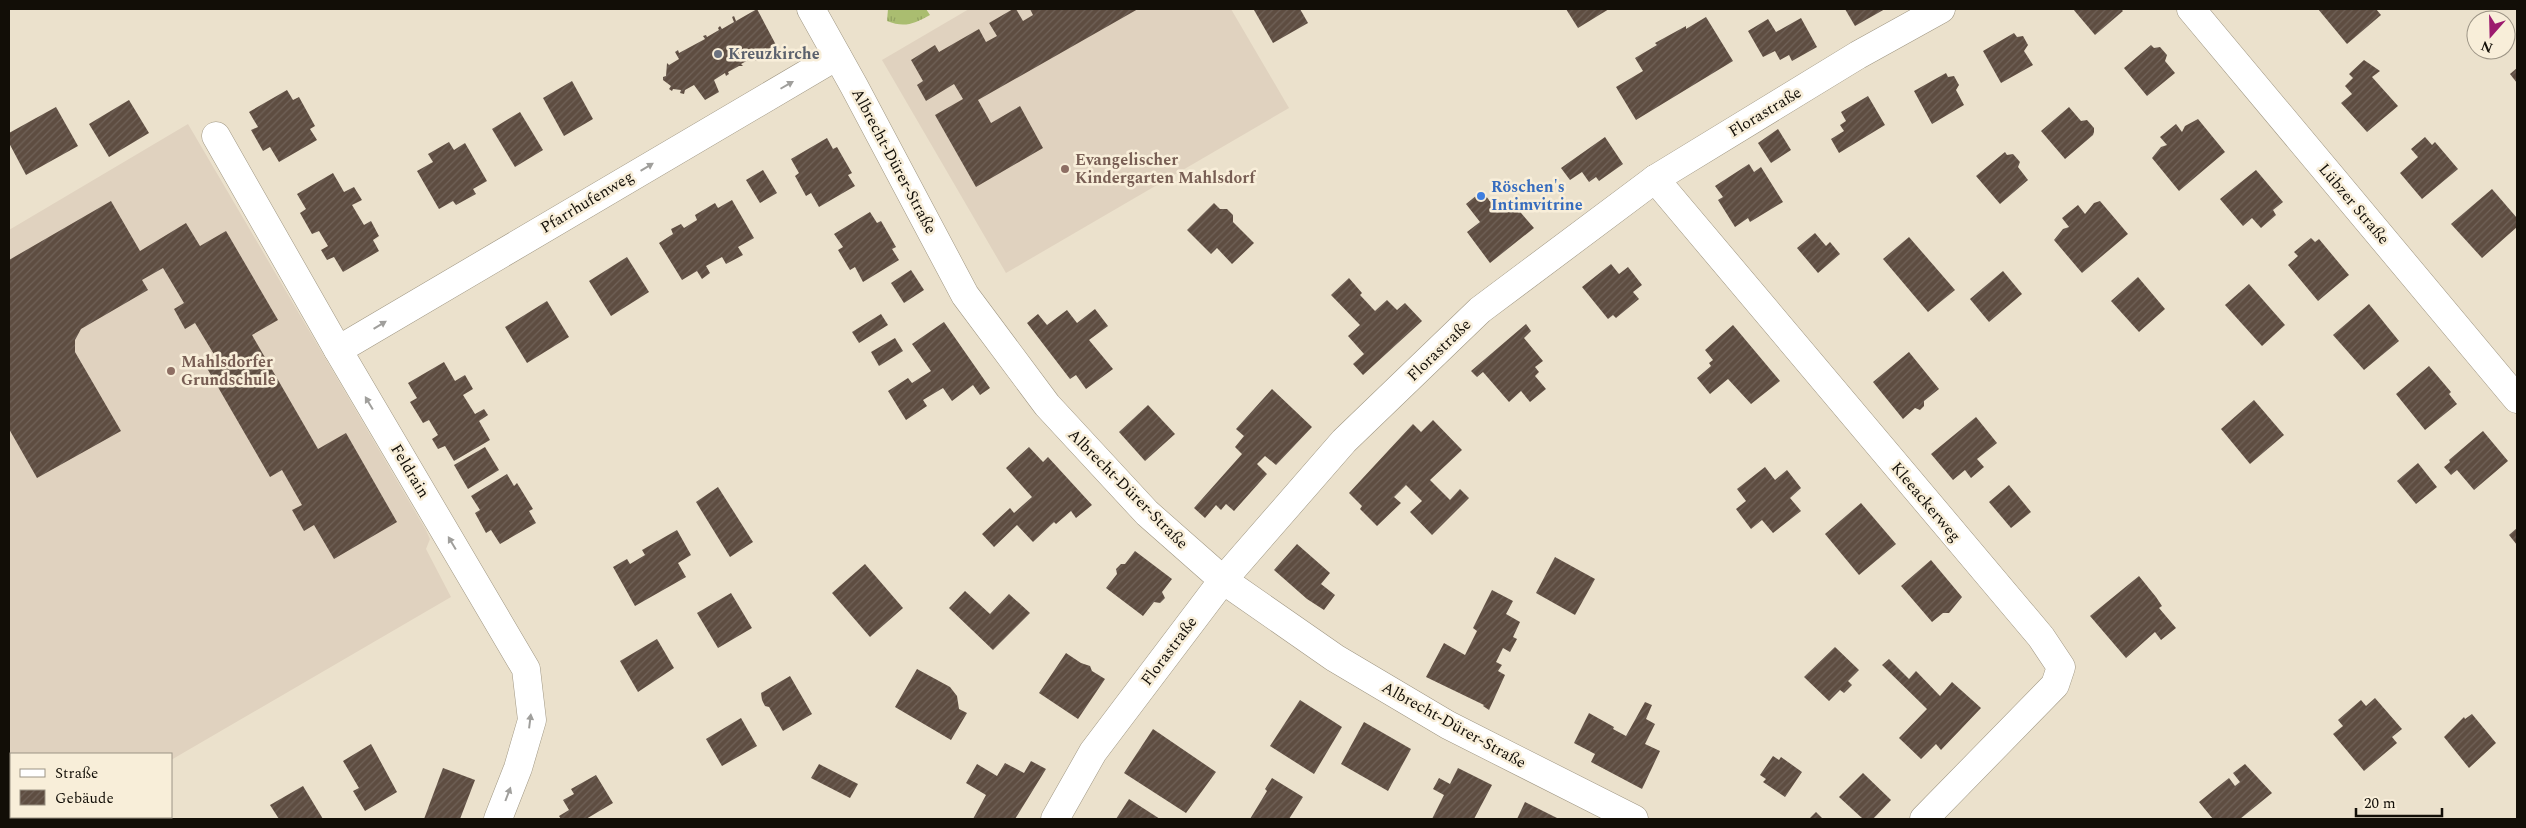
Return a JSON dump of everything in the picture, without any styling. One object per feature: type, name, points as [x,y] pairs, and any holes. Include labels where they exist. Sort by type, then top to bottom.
[{"type":"street","name":"Albrecht-Dürer-Straße","points":[[810,9],[965,295],[1047,405],[1081,444],[1147,513],[1223,580],[1335,658],[1448,725],[1634,819]]},
{"type":"street","name":"Florastraße","points":[[1055,819],[1093,752],[1223,580],[1344,441],[1480,310],[1655,179],[1858,55],[1941,9]]},
{"type":"street","name":"Lübzer Straße","points":[[2191,9],[2517,399]]},
{"type":"street","name":"Pfarrhufenweg","points":[[338,350],[837,56]]},
{"type":"street","name":"Feldrain","points":[[216,136],[338,350],[526,669],[532,720],[518,768],[498,819]]},
{"type":"street","name":"Kleeackerweg","points":[[1655,179],[2041,637],[2061,667],[2056,685],[1924,819]]},
{"type":"shaded area","name":"Evangelischer Kindergarten Mahlsdorf","points":[[969,9],[1231,9],[1289,108],[1006,273],[882,60]]},
{"type":"shaded area","name":"Mahlsdorfer Grundschule","points":[[188,124],[426,530],[430,539],[426,549],[451,597],[172,759],[172,753],[10,753],[10,798],[9,230]]},
{"type":"green space","points":[[888,9],[926,9],[930,15],[914,23],[904,25],[887,21]]},
{"type":"building","name":"Kreuzkirche","points":[[757,9],[776,45],[756,56],[759,60],[756,61],[754,57],[741,64],[743,66],[728,72],[729,74],[726,76],[725,73],[714,80],[719,92],[705,100],[694,85],[685,90],[684,94],[680,93],[681,90],[673,89],[672,91],[669,89],[671,86],[663,80],[663,77],[666,76],[667,63],[669,65],[679,59],[675,52],[678,50],[679,53],[705,39],[703,36],[706,35],[707,37],[719,30],[720,26],[722,29],[734,22],[732,17],[734,16],[736,21]]},
{"type":"building","points":[[1016,9],[1023,21],[1033,15],[1030,9],[1138,9],[978,100],[991,123],[1020,106],[1043,148],[976,187],[935,115],[963,99],[954,84],[926,101],[917,85],[923,81],[911,60],[935,45],[939,52],[979,29],[986,42],[997,36],[989,23]]},
{"type":"building","points":[[1300,9],[1308,23],[1273,43],[1254,10]]},
{"type":"building","points":[[1566,9],[1609,9],[1578,28]]},
{"type":"building","points":[[1845,9],[1885,9],[1855,26]]},
{"type":"building","points":[[2073,9],[2121,9],[2123,11],[2095,35]]},
{"type":"building","points":[[2318,9],[2376,9],[2381,15],[2347,44]]},
{"type":"building","points":[[1706,17],[1733,61],[1636,120],[1616,87],[1643,71],[1635,58],[1657,45],[1655,43],[1686,26],[1686,29]]},
{"type":"building","points":[[1801,18],[1817,47],[1792,61],[1789,55],[1780,60],[1775,51],[1763,57],[1748,31],[1768,19],[1776,32]]},
{"type":"building","points":[[2014,33],[2017,37],[2023,36],[2028,45],[2024,51],[2033,65],[2001,83],[1983,51]]},
{"type":"building","points":[[2151,45],[2154,48],[2160,47],[2167,55],[2165,61],[2175,73],[2147,96],[2124,68]]},
{"type":"building","points":[[2364,60],[2380,71],[2372,77],[2398,106],[2367,132],[2341,103],[2352,94],[2345,86],[2353,78],[2349,74]]},
{"type":"building","points":[[2517,68],[2517,83],[2510,74]]},
{"type":"building","points":[[1946,73],[1948,77],[1954,76],[1959,85],[1956,90],[1964,105],[1932,124],[1914,91]]},
{"type":"building","points":[[572,81],[593,119],[564,136],[543,98]]},
{"type":"building","points":[[287,90],[293,100],[299,97],[315,126],[310,129],[317,140],[279,162],[270,147],[263,151],[251,130],[258,127],[249,112]]},
{"type":"building","points":[[1868,96],[1885,125],[1839,153],[1831,139],[1844,131],[1840,125],[1846,121],[1841,112]]},
{"type":"building","points":[[129,100],[149,133],[109,157],[89,124]]},
{"type":"building","points":[[56,107],[78,146],[26,175],[9,143],[9,133]]},
{"type":"building","points":[[2069,107],[2081,121],[2087,120],[2094,128],[2094,132],[2093,135],[2065,159],[2041,131]]},
{"type":"building","points":[[520,112],[543,150],[515,167],[492,129]]},
{"type":"building","points":[[2198,119],[2225,152],[2179,191],[2152,158],[2161,147],[2167,145],[2160,137],[2176,124],[2182,132],[2185,126]]},
{"type":"building","points":[[1778,129],[1791,150],[1771,163],[1758,143]]},
{"type":"building","points":[[1605,137],[1623,164],[1599,181],[1596,177],[1589,182],[1582,172],[1570,180],[1561,168]]},
{"type":"building","points":[[2425,137],[2432,145],[2435,142],[2458,169],[2422,199],[2400,173],[2418,157],[2411,149]]},
{"type":"building","points":[[827,138],[833,149],[837,147],[852,173],[848,175],[855,186],[819,207],[811,193],[806,196],[795,176],[799,173],[791,159]]},
{"type":"building","points":[[449,142],[454,150],[465,143],[487,181],[473,189],[476,194],[456,205],[453,201],[439,209],[417,171],[433,162],[428,154]]},
{"type":"building","points":[[2005,152],[2007,155],[2013,154],[2020,162],[2018,167],[2028,180],[2000,204],[1976,176]]},
{"type":"building","points":[[1749,164],[1754,172],[1761,167],[1783,202],[1750,222],[1748,218],[1735,227],[1718,200],[1723,197],[1715,186]]},
{"type":"building","points":[[763,170],[777,193],[760,203],[746,180]]},
{"type":"building","points":[[2256,170],[2283,202],[2273,210],[2276,215],[2261,228],[2252,218],[2243,226],[2220,199]]},
{"type":"building","points":[[333,173],[344,192],[354,187],[362,200],[352,205],[364,225],[371,221],[379,236],[373,240],[379,251],[343,272],[334,257],[327,260],[321,250],[328,246],[319,231],[312,234],[300,213],[306,209],[297,194]]},
{"type":"building","points":[[2492,189],[2517,218],[2517,227],[2482,258],[2451,224]]},
{"type":"building","points":[[1482,191],[1496,209],[1509,199],[1534,228],[1490,263],[1467,232],[1480,222],[1466,204]]},
{"type":"building","points":[[732,200],[754,238],[738,247],[743,255],[726,264],[722,257],[706,266],[710,273],[702,279],[697,271],[682,280],[659,243],[673,234],[671,229],[681,224],[684,228],[697,220],[695,215],[715,203],[718,208]]},
{"type":"building","points":[[111,201],[140,251],[186,223],[200,246],[226,231],[278,320],[252,335],[318,449],[346,433],[397,522],[334,559],[314,525],[304,531],[292,510],[302,505],[282,470],[270,477],[204,363],[215,356],[195,323],[185,329],[174,309],[184,303],[163,268],[142,280],[148,290],[81,329],[75,340],[75,352],[121,431],[37,478],[9,429],[9,260]]},
{"type":"building","points":[[2100,201],[2128,234],[2082,273],[2054,240],[2063,229],[2069,227],[2062,218],[2078,205],[2085,214],[2094,203]]},
{"type":"building","points":[[1214,203],[1220,209],[1227,209],[1233,215],[1233,222],[1254,243],[1232,264],[1217,248],[1211,254],[1187,230]]},
{"type":"building","points":[[870,212],[877,223],[881,221],[896,247],[892,249],[899,260],[863,282],[855,267],[850,270],[838,250],[843,247],[834,234]]},
{"type":"building","points":[[1815,233],[1826,246],[1830,242],[1840,254],[1818,273],[1797,248]]},
{"type":"building","points":[[1909,237],[1955,290],[1928,312],[1883,259]]},
{"type":"building","points":[[2311,238],[2315,242],[2319,239],[2349,275],[2318,301],[2288,265],[2298,256],[2294,252]]},
{"type":"building","points":[[627,257],[649,292],[611,316],[589,281]]},
{"type":"building","points":[[1611,264],[1619,274],[1628,267],[1642,285],[1633,292],[1639,299],[1616,318],[1613,315],[1608,319],[1582,287]]},
{"type":"building","points":[[911,270],[924,290],[904,303],[891,283]]},
{"type":"building","points":[[2003,271],[2022,294],[1989,322],[1970,299]]},
{"type":"building","points":[[2138,277],[2165,309],[2139,332],[2111,301]]},
{"type":"building","points":[[1349,278],[1362,293],[1360,295],[1375,311],[1387,300],[1397,310],[1405,303],[1422,321],[1363,375],[1353,364],[1364,354],[1348,336],[1360,325],[1331,295]]},
{"type":"building","points":[[2249,284],[2285,325],[2262,346],[2225,305]]},
{"type":"building","points":[[547,301],[569,337],[527,363],[505,327]]},
{"type":"building","points":[[2369,304],[2399,341],[2364,370],[2333,335]]},
{"type":"building","points":[[1095,309],[1108,326],[1089,340],[1113,369],[1086,389],[1076,375],[1070,379],[1027,323],[1038,314],[1047,325],[1067,310],[1077,323]]},
{"type":"building","points":[[881,314],[888,325],[859,343],[852,332]]},
{"type":"building","points":[[944,322],[990,388],[980,395],[973,385],[952,401],[943,388],[923,400],[927,406],[906,420],[888,391],[908,378],[912,383],[931,371],[912,344]]},
{"type":"building","points":[[1526,324],[1531,331],[1524,338],[1543,361],[1535,367],[1539,372],[1535,376],[1546,389],[1530,402],[1521,391],[1509,402],[1483,372],[1477,377],[1471,371]]},
{"type":"building","points":[[1733,325],[1780,381],[1751,404],[1728,379],[1710,394],[1697,378],[1711,366],[1709,363],[1713,360],[1705,350]]},
{"type":"building","points":[[895,338],[903,351],[879,366],[871,352]]},
{"type":"building","points":[[1909,352],[1939,389],[1924,401],[1924,406],[1920,410],[1915,408],[1903,419],[1873,382]]},
{"type":"building","points":[[444,362],[455,381],[465,375],[473,389],[463,395],[475,414],[484,409],[488,415],[479,421],[490,440],[454,461],[445,446],[438,449],[432,439],[438,435],[429,420],[423,423],[410,402],[417,398],[408,383]]},
{"type":"building","points":[[2429,366],[2451,392],[2449,394],[2457,404],[2425,430],[2396,394]]},
{"type":"building","points":[[1272,389],[1312,427],[1276,465],[1265,456],[1257,464],[1267,474],[1234,511],[1226,504],[1221,510],[1216,505],[1205,518],[1194,508],[1242,454],[1235,447],[1244,436],[1236,429]]},
{"type":"building","points":[[2254,400],[2284,435],[2250,464],[2221,429]]},
{"type":"building","points":[[1148,405],[1175,434],[1145,461],[1119,432]]},
{"type":"building","points":[[1976,417],[1997,443],[1977,459],[1984,467],[1971,478],[1965,470],[1953,480],[1931,454]]},
{"type":"building","points":[[1433,420],[1462,450],[1430,480],[1450,500],[1460,489],[1469,498],[1432,535],[1410,512],[1422,501],[1406,485],[1394,497],[1401,503],[1377,526],[1360,509],[1362,506],[1349,493],[1413,424],[1421,432]]},
{"type":"building","points":[[2483,431],[2508,461],[2474,490],[2457,470],[2451,475],[2444,467],[2450,462],[2449,460]]},
{"type":"building","points":[[485,447],[499,470],[468,489],[454,465]]},
{"type":"building","points":[[1029,447],[1043,462],[1048,457],[1092,505],[1076,518],[1071,511],[1056,524],[1054,522],[1033,542],[1017,525],[994,547],[982,534],[1010,508],[1014,513],[1032,497],[1006,468]]},
{"type":"building","points":[[2418,463],[2437,487],[2416,504],[2397,481]]},
{"type":"building","points":[[1765,467],[1775,480],[1787,470],[1801,488],[1790,498],[1801,511],[1773,533],[1762,520],[1751,529],[1736,509],[1746,501],[1737,489]]},
{"type":"building","points":[[507,474],[514,486],[517,483],[533,509],[529,511],[536,523],[500,544],[491,530],[486,533],[475,513],[480,510],[471,496]]},
{"type":"building","points":[[2009,485],[2031,512],[2011,528],[1989,502]]},
{"type":"building","points":[[718,487],[753,542],[730,557],[696,502]]},
{"type":"building","points":[[1861,503],[1896,544],[1859,575],[1825,534]]},
{"type":"building","points":[[2517,528],[2517,545],[2509,535]]},
{"type":"building","points":[[677,530],[691,555],[678,563],[686,577],[635,606],[613,567],[627,559],[630,564],[645,555],[642,550]]},
{"type":"building","points":[[1297,544],[1330,573],[1321,584],[1335,595],[1324,610],[1307,599],[1274,570]]},
{"type":"building","points":[[1135,551],[1172,579],[1162,592],[1165,598],[1160,603],[1154,602],[1143,616],[1106,588],[1117,574],[1116,569],[1121,564],[1125,564]]},
{"type":"building","points":[[1555,557],[1595,579],[1575,615],[1536,593]]},
{"type":"building","points":[[1931,560],[1962,597],[1949,613],[1943,613],[1932,622],[1901,586]]},
{"type":"building","points":[[865,564],[903,608],[870,637],[832,593]]},
{"type":"building","points":[[2139,576],[2162,606],[2159,608],[2176,628],[2161,640],[2155,632],[2126,658],[2090,616]]},
{"type":"building","points":[[1492,590],[1513,601],[1506,614],[1520,622],[1513,637],[1517,639],[1510,652],[1503,648],[1496,662],[1502,665],[1498,671],[1505,675],[1489,710],[1484,705],[1426,677],[1444,643],[1465,655],[1477,631],[1473,628]]},
{"type":"building","points":[[965,591],[990,614],[1009,594],[1030,613],[993,650],[949,608]]},
{"type":"building","points":[[731,593],[752,628],[718,648],[697,613]]},
{"type":"building","points":[[657,639],[674,668],[638,692],[620,661]]},
{"type":"building","points":[[1835,647],[1859,670],[1848,681],[1852,685],[1844,693],[1840,690],[1829,701],[1804,677]]},
{"type":"building","points":[[1066,653],[1081,663],[1090,666],[1092,671],[1105,679],[1078,719],[1039,693]]},
{"type":"building","points":[[1889,659],[1909,679],[1916,671],[1940,696],[1952,682],[1981,708],[1941,750],[1936,744],[1921,759],[1899,738],[1927,709],[1882,665]]},
{"type":"building","points":[[917,669],[950,687],[957,696],[959,709],[967,713],[951,740],[895,707]]},
{"type":"building","points":[[790,676],[812,714],[783,731],[769,707],[765,706],[761,693]]},
{"type":"building","points":[[2375,698],[2402,729],[2392,737],[2397,743],[2364,771],[2333,734],[2343,726],[2338,720],[2361,700],[2366,706]]},
{"type":"building","points":[[1300,700],[1342,727],[1314,774],[1270,746]]},
{"type":"building","points":[[1645,702],[1652,705],[1646,719],[1655,724],[1645,744],[1660,751],[1642,789],[1591,762],[1595,754],[1574,743],[1589,713],[1626,736]]},
{"type":"building","points":[[2472,714],[2496,743],[2469,768],[2444,737],[2464,717],[2465,719]]},
{"type":"building","points":[[741,718],[757,746],[722,766],[706,739]]},
{"type":"building","points":[[1364,722],[1411,749],[1388,791],[1341,764]]},
{"type":"building","points":[[1153,729],[1216,772],[1186,813],[1124,773]]},
{"type":"building","points":[[371,744],[397,792],[365,811],[353,791],[359,788],[343,761]]},
{"type":"building","points":[[1773,756],[1779,760],[1781,757],[1802,772],[1785,797],[1763,782],[1766,779],[1760,775]]},
{"type":"building","points":[[1031,761],[1046,769],[1015,819],[973,819],[986,795],[966,783],[977,764],[997,776],[1005,763],[1024,773]]},
{"type":"building","points":[[819,764],[858,784],[850,798],[811,778]]},
{"type":"building","points":[[2245,764],[2272,793],[2240,819],[2213,819],[2199,802],[2229,778],[2235,786],[2240,782],[2233,773]]},
{"type":"building","points":[[443,768],[475,780],[460,819],[424,819]]},
{"type":"building","points":[[1458,768],[1492,785],[1474,819],[1432,819],[1444,795],[1433,789],[1439,778],[1450,784]]},
{"type":"building","points":[[1863,773],[1891,800],[1873,819],[1863,819],[1839,797]]},
{"type":"building","points":[[596,775],[613,803],[586,819],[561,819],[559,816],[569,810],[563,800],[574,794],[571,789]]},
{"type":"building","points":[[1272,778],[1303,797],[1289,819],[1250,819],[1267,791],[1265,789]]},
{"type":"building","points":[[303,786],[323,819],[279,819],[270,805]]},
{"type":"building","points":[[1129,799],[1160,819],[1116,819]]},
{"type":"building","points":[[1525,802],[1559,819],[1517,819]]},
{"type":"building","points":[[1816,812],[1823,819],[1809,819]]},
{"type":"place","name":"Kreuzkirche","points":[[718,54]]},
{"type":"place","name":"Evangelischer Kindergarten Mahlsdorf","points":[[1065,169]]},
{"type":"place","name":"Röschen's Intimvitrine","points":[[1481,196]]},
{"type":"place","name":"Mahlsdorfer Grundschule","points":[[171,371]]}]
